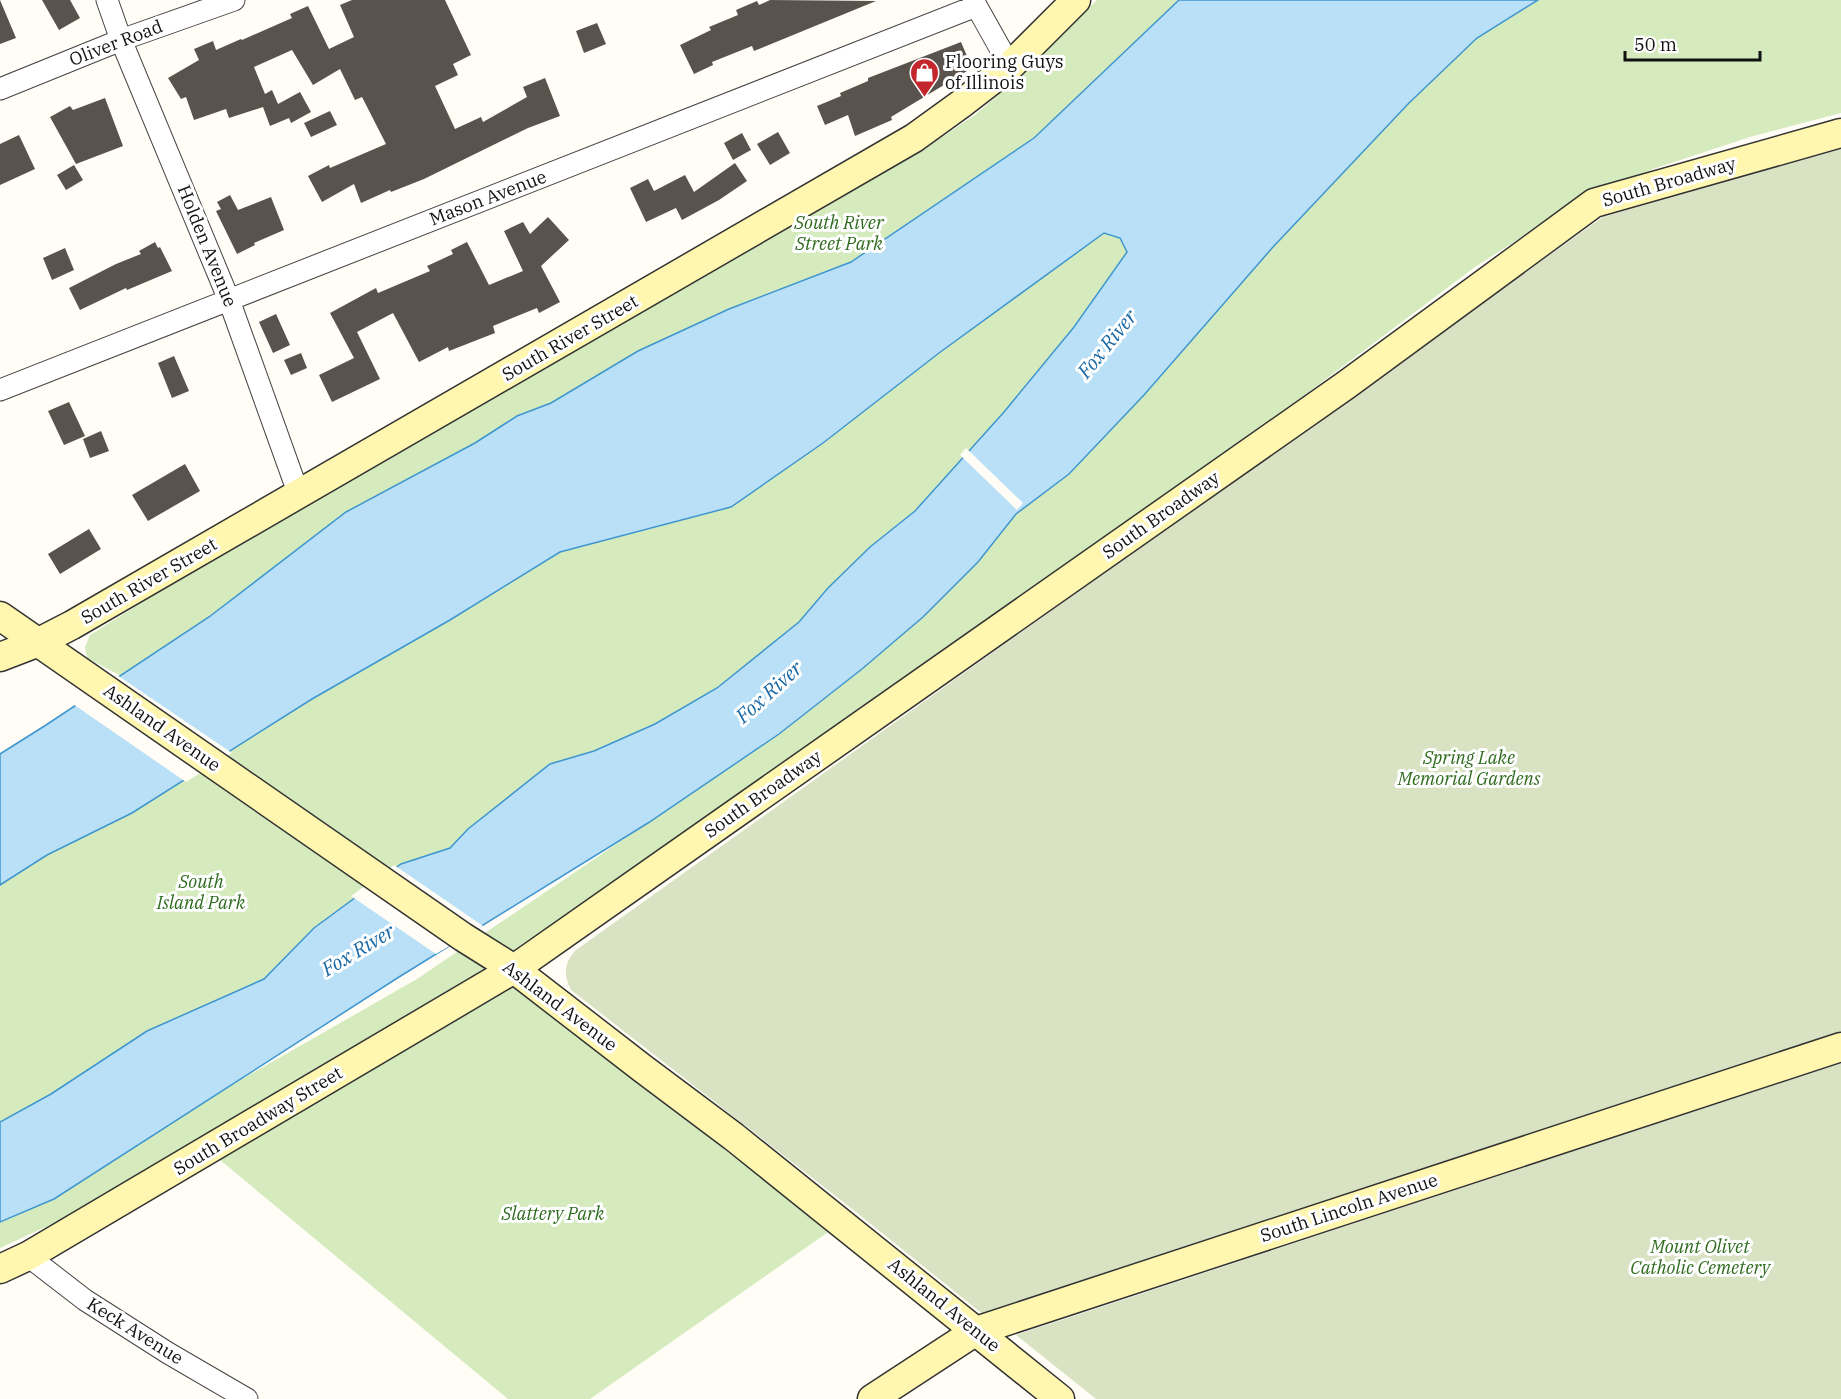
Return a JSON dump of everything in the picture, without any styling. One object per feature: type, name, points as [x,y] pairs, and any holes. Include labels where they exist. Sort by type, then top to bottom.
[{"type":"street","name":"Holden Avenue","points":[[107,0],[121,40],[229,300],[299,495]]},
{"type":"street","name":"Oliver Road","points":[[0,89],[121,40],[234,0]]},
{"type":"street","name":"South River Street","points":[[0,657],[39,642],[299,495],[914,138],[1010,66],[1076,0]]},
{"type":"street","points":[[974,3],[1010,66]]},
{"type":"street","name":"Mason Avenue","points":[[0,390],[974,3]]},
{"type":"street","name":"South Broadway","points":[[514,969],[1346,385],[1594,203],[1841,134]]},
{"type":"street","name":"Ashland Avenue","points":[[0,616],[464,937],[514,969],[734,1137],[1060,1399]]},
{"type":"street","name":"South Broadway Street","points":[[0,1269],[28,1256],[514,969]]},
{"type":"street","name":"South Lincoln Avenue","points":[[872,1399],[976,1331],[1841,1047]]},
{"type":"street","name":"Keck Avenue","points":[[28,1256],[85,1300],[168,1353],[247,1399]]},
{"type":"green space","name":"South River Street Park","points":[[1097,0],[1179,0],[1034,138],[850,262],[729,309],[638,351],[551,403],[517,416],[475,443],[346,512],[209,617],[121,676],[87,658],[85,647],[90,635],[149,598],[924,149],[975,115],[1019,77]]},
{"type":"green space","points":[[1538,0],[1841,0],[1841,113],[1750,137],[1653,169],[1590,198],[1534,229],[1475,267],[1262,427],[707,823],[387,1033],[104,1200],[0,1248],[0,1222],[54,1199],[230,1086],[417,979],[779,734],[862,669],[923,617],[978,562],[1016,514],[1069,474],[1144,395],[1273,247],[1408,103],[1477,38]]},
{"type":"green space","name":"Spring Lake Memorial Gardens","points":[[1841,149],[1841,1036],[985,1316],[856,1212],[571,990],[566,969],[569,959],[576,950],[1603,217]]},
{"type":"green space","name":"South Island Park","points":[[1104,233],[1120,238],[1127,252],[1074,327],[1004,412],[915,511],[870,547],[828,588],[799,622],[717,688],[655,724],[594,751],[550,764],[468,829],[450,848],[401,864],[314,928],[264,979],[184,1015],[0,1122],[0,885],[47,855],[132,813],[312,699],[450,620],[560,552],[658,527],[823,443],[939,353]]},
{"type":"green space","name":"Slattery Park","points":[[514,969],[841,1223],[590,1399],[508,1399],[208,1150]]},
{"type":"green space","name":"Mount Olivet Catholic Cemetery","points":[[1841,1063],[1841,1399],[1096,1399],[1016,1335]]},
{"type":"water","name":"Fox River","points":[[1179,0],[1538,0],[1477,38],[1409,103],[1273,247],[1144,395],[1069,474],[1016,514],[978,562],[923,617],[862,669],[779,734],[648,823],[399,977],[54,1199],[0,1222],[0,1122],[51,1094],[147,1031],[264,979],[314,928],[401,864],[450,848],[468,829],[550,764],[594,751],[655,724],[717,688],[799,622],[828,588],[870,547],[915,511],[1004,412],[1074,327],[1127,252],[1120,238],[1104,233],[939,353],[823,443],[731,507],[560,552],[450,620],[312,699],[132,813],[47,855],[0,885],[0,754],[209,617],[346,512],[475,443],[517,416],[551,403],[638,351],[729,309],[851,262],[1034,138]]},
{"type":"pier","points":[[966,448],[1023,503],[1017,510],[960,455]]},
{"type":"pier","points":[[117,675],[232,753],[186,782],[73,704]]},
{"type":"pier","points":[[394,865],[483,926],[436,954],[351,896]]},
{"type":"building","points":[[0,0],[16,38],[0,44]]},
{"type":"building","points":[[42,0],[70,0],[80,18],[59,30]]},
{"type":"building","points":[[352,0],[445,0],[471,55],[453,64],[458,75],[435,86],[455,129],[481,117],[483,122],[527,97],[523,87],[545,78],[560,116],[528,128],[424,179],[391,192],[390,190],[361,203],[354,184],[322,202],[308,176],[329,165],[330,168],[386,144],[362,97],[355,100],[340,69],[313,85],[292,50],[254,67],[265,94],[272,90],[278,104],[300,92],[311,112],[291,123],[289,118],[270,126],[263,107],[229,118],[226,109],[194,120],[186,97],[181,99],[168,78],[199,60],[194,49],[213,41],[216,50],[292,18],[290,14],[308,6],[329,49],[354,37],[340,5]]},
{"type":"building","points":[[770,0],[876,1],[754,51],[752,46],[712,62],[713,65],[694,74],[680,45],[711,30],[709,27],[738,15],[736,10],[757,1],[759,5]]},
{"type":"building","points":[[597,23],[606,44],[584,53],[576,31]]},
{"type":"building","points":[[961,42],[972,68],[891,117],[892,120],[855,136],[848,115],[825,125],[817,106],[841,96],[840,93],[868,81],[868,78]]},
{"type":"building","points":[[105,98],[123,146],[76,164],[50,117],[70,106],[73,110]]},
{"type":"building","points":[[330,111],[337,125],[311,137],[304,123]]},
{"type":"building","points":[[778,132],[790,153],[770,165],[757,144]]},
{"type":"building","points":[[742,133],[751,150],[733,160],[724,143]]},
{"type":"building","points":[[19,135],[35,169],[0,185],[0,144]]},
{"type":"building","points":[[735,163],[747,181],[719,200],[682,220],[676,208],[646,222],[630,188],[648,179],[654,191],[685,175],[694,192]]},
{"type":"building","points":[[74,165],[83,180],[66,190],[57,175]]},
{"type":"building","points":[[230,195],[238,210],[271,197],[284,230],[254,243],[255,245],[237,254],[216,211],[221,209],[217,202]]},
{"type":"building","points":[[548,217],[569,240],[541,266],[560,302],[539,313],[537,308],[493,326],[495,333],[449,351],[448,347],[419,362],[393,313],[357,332],[380,379],[332,402],[319,375],[354,358],[330,313],[376,288],[378,293],[430,271],[427,266],[453,254],[451,250],[467,242],[489,285],[523,271],[504,231],[523,222],[530,234]]},
{"type":"building","points":[[155,242],[172,271],[127,290],[126,288],[80,310],[69,288],[141,254],[139,251]]},
{"type":"building","points":[[65,248],[74,270],[52,280],[43,258]]},
{"type":"building","points":[[276,314],[290,345],[273,353],[259,322]]},
{"type":"building","points":[[301,353],[307,368],[291,375],[284,360]]},
{"type":"building","points":[[174,356],[189,391],[172,398],[158,363]]},
{"type":"building","points":[[69,402],[85,436],[64,445],[48,411]]},
{"type":"building","points":[[101,431],[109,451],[90,458],[83,439]]},
{"type":"building","points":[[185,464],[200,491],[148,521],[132,495]]},
{"type":"building","points":[[89,529],[101,549],[60,574],[48,554]]},
{"type":"place","name":"Flooring Guys of Illinois","points":[[924,98]]}]
